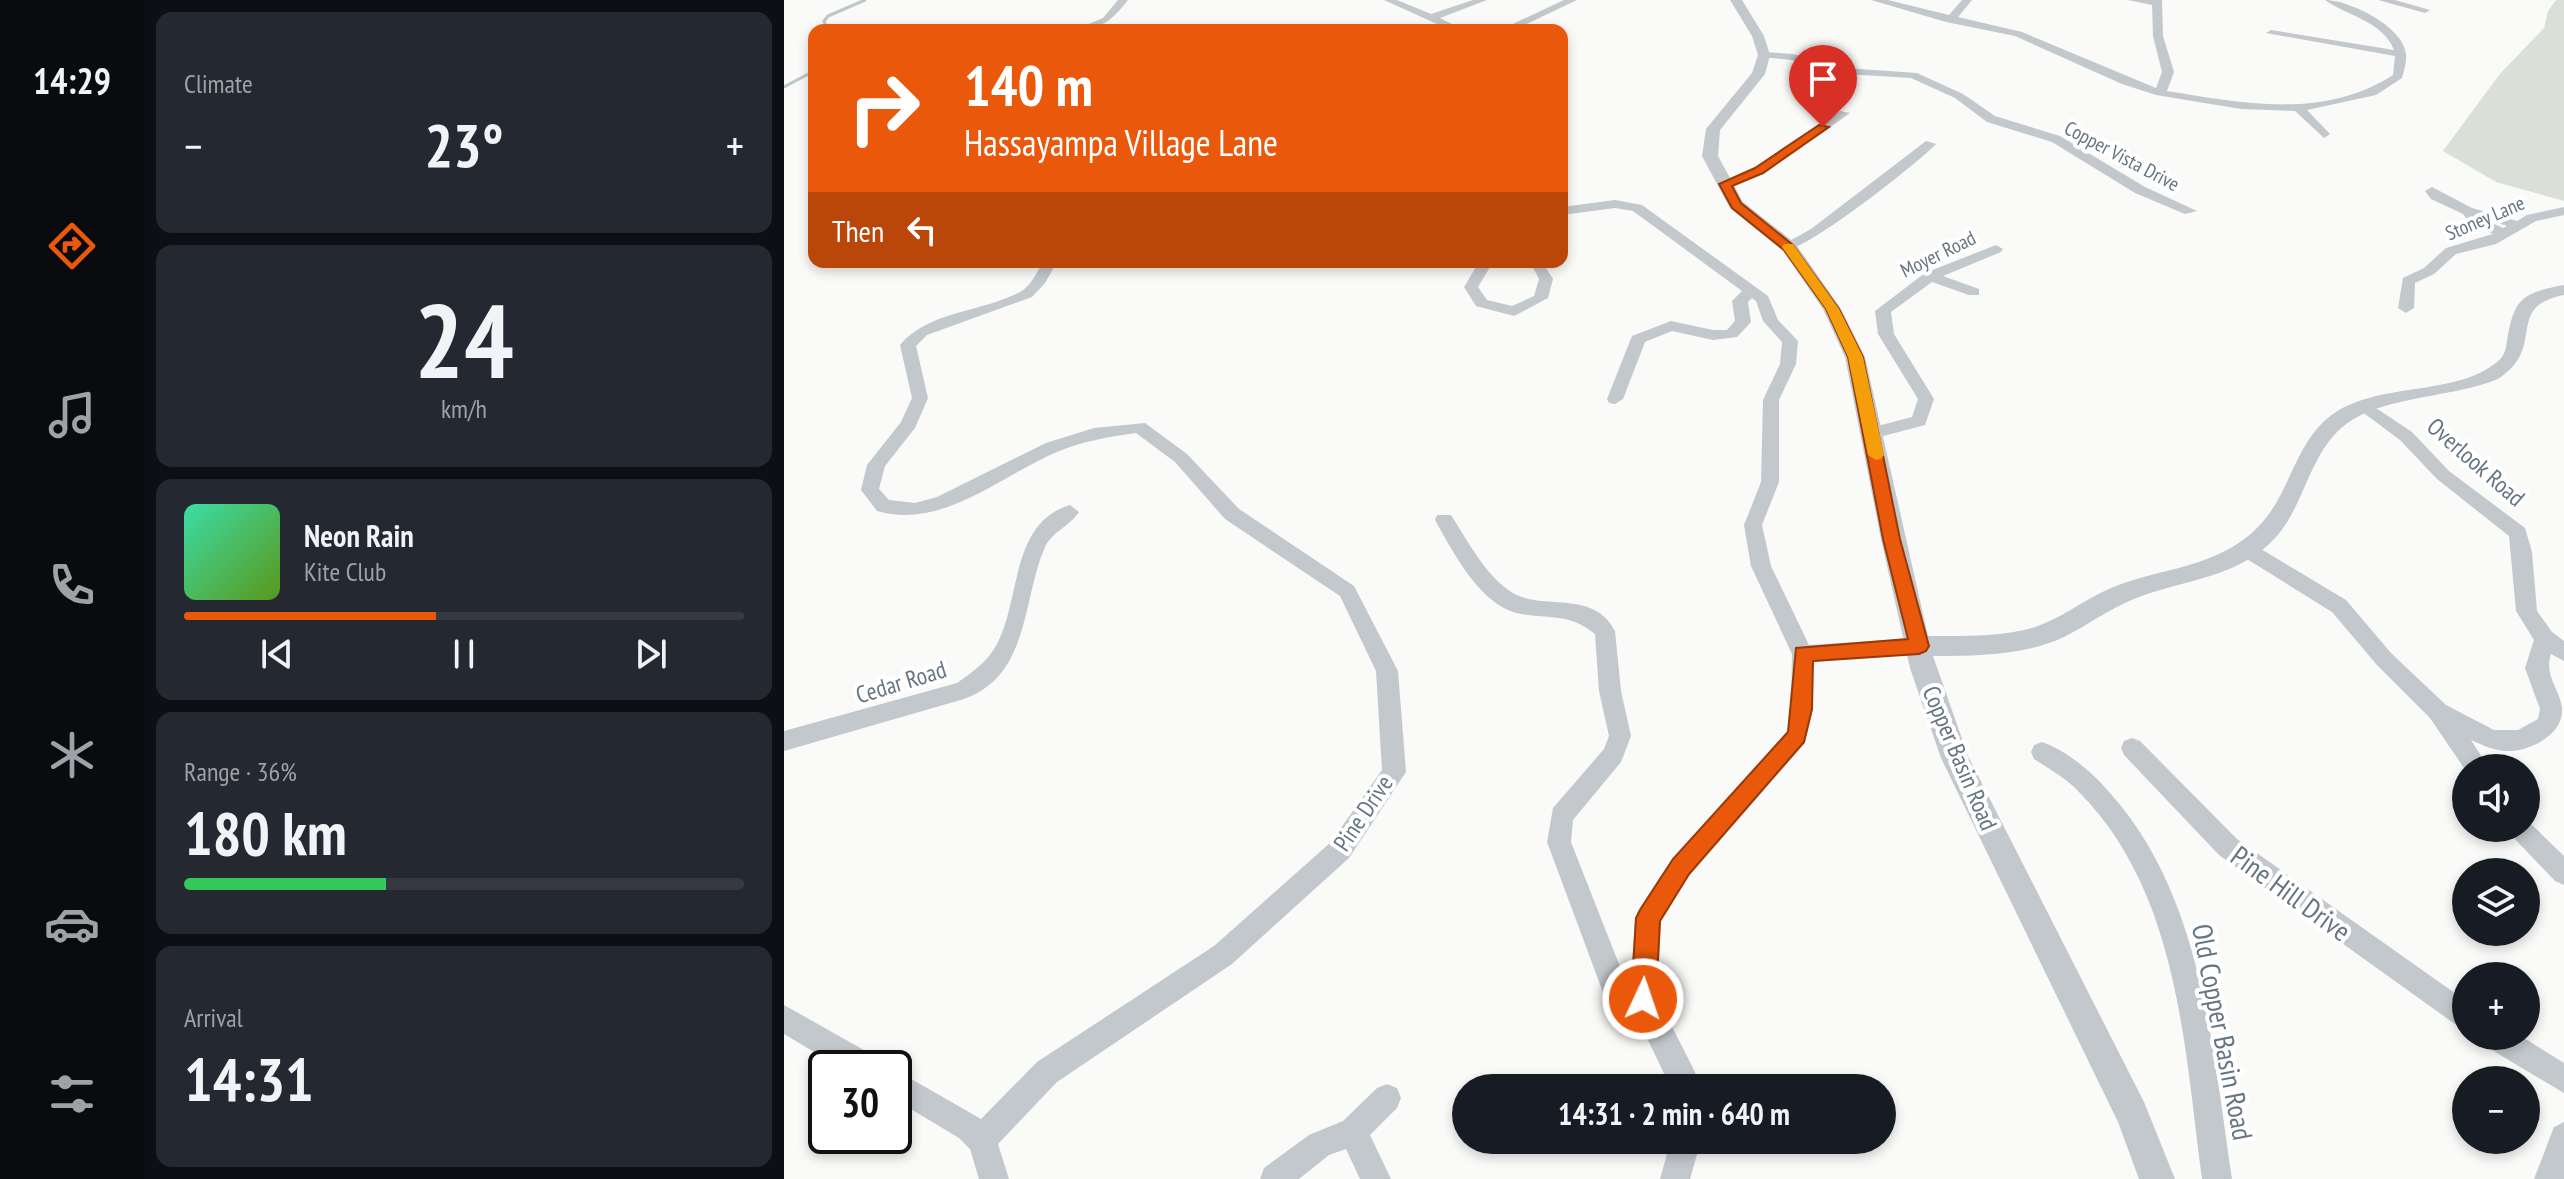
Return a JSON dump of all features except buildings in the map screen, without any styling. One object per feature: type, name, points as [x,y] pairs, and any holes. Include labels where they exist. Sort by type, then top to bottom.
[{"type":"street","points":[[1096,24],[1107,20],[1123,0]]},
{"type":"street","points":[[1389,0],[1445,24]]},
{"type":"street","points":[[1431,18],[1482,0]]},
{"type":"street","points":[[1518,24],[1572,0]]},
{"type":"street","points":[[1736,0],[1758,36],[1764,55]]},
{"type":"street","points":[[1876,0],[1950,20],[1994,26],[2071,55],[2126,82],[2160,93],[2241,106],[2298,108],[2372,93],[2398,76],[2401,54],[2397,43],[2379,27],[2330,0]]},
{"type":"street","points":[[1950,20],[1967,0]]},
{"type":"street","points":[[2133,0],[2157,2],[2158,36],[2168,72],[2160,93]]},
{"type":"street","points":[[2383,0],[2425,10]]},
{"type":"street","points":[[2271,33],[2401,54]]},
{"type":"street","name":"Copper Basin Road","points":[[1764,55],[1758,74],[1713,129],[1710,156],[1736,205],[1789,247],[1832,309],[1855,357],[1892,539],[1923,668],[1955,758],[2132,1114],[2157,1179]]},
{"type":"street","name":"Copper Vista Drive","points":[[1764,55],[1793,57],[1845,71],[1913,75],[1959,96],[1991,119],[2056,139],[2140,190],[2190,211]]},
{"type":"street","points":[[2298,108],[2324,134]]},
{"type":"street","points":[[1725,184],[1759,171],[1844,113]]},
{"type":"street","points":[[1789,247],[1816,232],[1930,144]]},
{"type":"street","points":[[2432,191],[2468,211],[2494,216],[2519,226]]},
{"type":"street","points":[[1568,210],[1615,204],[1637,208],[1763,299],[1771,321],[1790,341],[1788,364],[1771,400],[1770,482],[1753,525],[1761,566],[1803,654],[1802,709],[1797,736],[1681,867],[1648,918],[1643,999],[1678,1074]]},
{"type":"street","points":[[2468,211],[2474,219],[2504,234]]},
{"type":"street","name":"Stoney Lane","points":[[2406,308],[2408,281],[2429,271],[2451,251],[2491,241],[2532,218],[2562,213]]},
{"type":"street","name":"Moyer Road","points":[[1872,433],[1919,421],[1926,399],[1886,334],[1883,311],[1930,276],[1996,249]]},
{"type":"street","name":"Pine Drive","points":[[982,1140],[1047,1072],[1223,955],[1247,934],[1340,850],[1394,772],[1387,671],[1347,591],[1232,514],[1181,458],[1139,427],[1094,434],[1052,447],[943,502],[915,510],[884,506],[870,490],[876,465],[909,424],[920,398],[908,345],[922,332],[1027,294],[1047,268]]},
{"type":"street","points":[[1482,268],[1471,287],[1481,303],[1514,311],[1541,298],[1546,279],[1539,268]]},
{"type":"street","points":[[1930,276],[1974,292]]},
{"type":"street","points":[[1803,654],[1980,645],[2040,636],[2126,592],[2204,572],[2249,551],[2272,527],[2317,439],[2345,415],[2485,378],[2506,366],[2516,348],[2516,328],[2522,309],[2535,297],[2564,290]]},
{"type":"street","points":[[1615,399],[1638,339],[1671,326],[1713,335],[1731,334],[1743,322],[1740,301],[1751,291]]},
{"type":"street","name":"Overlook Road","points":[[2367,407],[2406,436],[2443,475],[2518,533],[2522,598],[2532,625],[2564,652]]},
{"type":"street","name":"Cedar Road","points":[[784,741],[964,690],[988,675],[1003,658],[1012,634],[1032,554],[1045,532],[1070,512]]},
{"type":"street","points":[[1444,520],[1487,583],[1510,602],[1585,614],[1605,631],[1610,691],[1620,736],[1613,755],[1561,816],[1559,842],[1617,993],[1643,999]]},
{"type":"street","points":[[2249,551],[2330,598],[2352,619],[2384,659],[2438,711],[2467,754]]},
{"type":"street","points":[[2438,711],[2494,740],[2516,743],[2535,735],[2548,724],[2551,709],[2536,668],[2545,638]]},
{"type":"street","name":"Pine Hill Drive","points":[[2132,748],[2228,847],[2452,1008]]},
{"type":"street","name":"Old Copper Basin Road","points":[[2042,752],[2087,784],[2139,851],[2154,879],[2179,950],[2217,1179]]},
{"type":"street","points":[[2534,842],[2564,873]]},
{"type":"street","points":[[784,1019],[837,1050]]},
{"type":"street","points":[[2517,1050],[2564,1079]]},
{"type":"street","points":[[912,1094],[969,1128],[982,1140],[994,1179]]},
{"type":"street","points":[[1275,1179],[1319,1145],[1353,1131],[1387,1098]]},
{"type":"street","points":[[1353,1131],[1376,1179]]},
{"type":"street","points":[[2549,1179],[2564,1137]]},
{"type":"street","points":[[1675,1179],[1682,1154]]},
{"type":"shaded area","points":[[2556,0],[2564,0],[2564,201],[2496,182],[2443,151],[2499,75],[2544,28],[2548,11]]},
{"type":"waterway","points":[[825,24],[828,16],[865,0]]},
{"type":"waterway","points":[[784,87],[808,74]]},
{"type":"slow traffic","points":[[1788,247],[1832,309],[1855,357],[1876,455]]},
{"type":"route","points":[[1643,999],[1648,918],[1681,867],[1797,736],[1802,709],[1803,654],[1919,646],[1892,539],[1855,357],[1832,309],[1789,247],[1736,205],[1725,184],[1759,171],[1823,127]]}]
